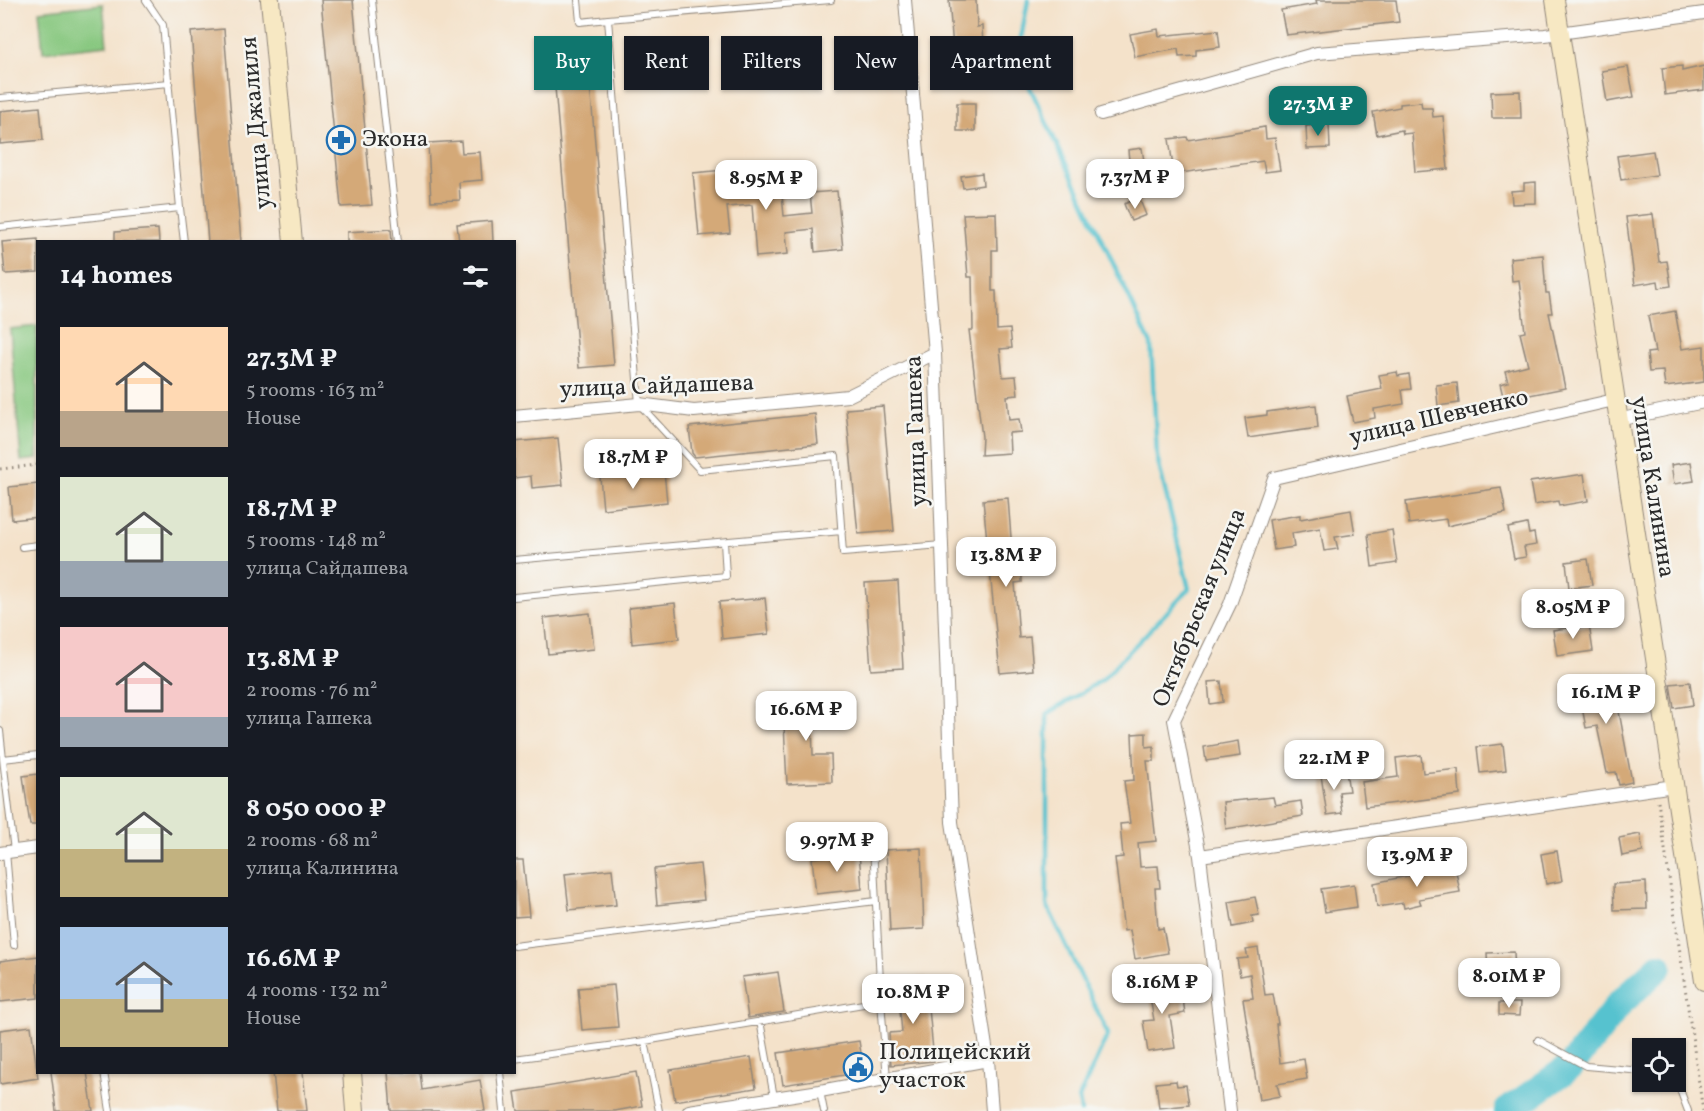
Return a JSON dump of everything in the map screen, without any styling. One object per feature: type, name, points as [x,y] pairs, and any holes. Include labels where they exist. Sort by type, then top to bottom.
[{"type":"main road","name":"улица Джалиля","points":[[270,0],[293,240]]},
{"type":"main road","name":"улица Калинина","points":[[1555,0],[1704,981]]},
{"type":"main road","points":[[352,1074],[355,1111]]},
{"type":"street","name":"улица Гашека","points":[[905,0],[936,353],[952,822],[988,1060],[992,1111]]},
{"type":"street","points":[[1101,114],[1317,53],[1560,33],[1704,13]]},
{"type":"street","name":"улица Сайдашева","points":[[516,416],[639,404],[694,411],[848,396],[936,353]]},
{"type":"street","name":"улица Шевченко","points":[[1274,478],[1614,400]]},
{"type":"street","points":[[1617,420],[1704,402]]},
{"type":"street","name":"Октябрьская улица","points":[[1230,1111],[1200,856],[1174,720],[1230,603],[1274,478]]},
{"type":"street","points":[[1200,856],[1674,786]]},
{"type":"street","points":[[7,852],[36,848]]},
{"type":"street","points":[[689,1111],[820,1091],[988,1060]]},
{"type":"lane","points":[[146,0],[163,25],[184,240]]},
{"type":"lane","points":[[372,0],[398,240]]},
{"type":"lane","points":[[578,0],[580,22],[776,2],[831,0]]},
{"type":"lane","points":[[608,19],[639,404],[700,470],[836,456],[843,553],[942,545]]},
{"type":"lane","points":[[0,98],[169,83]]},
{"type":"lane","points":[[0,227],[180,208]]},
{"type":"lane","points":[[516,560],[842,531]]},
{"type":"lane","points":[[516,597],[726,576],[724,542]]},
{"type":"lane","points":[[22,547],[36,545]]},
{"type":"lane","points":[[0,731],[14,945]]},
{"type":"lane","points":[[3,759],[36,755]]},
{"type":"lane","points":[[873,846],[887,1079]]},
{"type":"lane","points":[[516,946],[876,902]]},
{"type":"lane","points":[[516,1059],[645,1041],[881,1001]]},
{"type":"lane","points":[[760,1021],[774,1098]]},
{"type":"lane","points":[[1538,1040],[1586,1066],[1632,1070]]},
{"type":"lane","points":[[645,1041],[659,1111]]},
{"type":"lane","points":[[104,1074],[110,1111]]},
{"type":"lane","points":[[500,1074],[504,1111]]},
{"type":"lane","points":[[820,1091],[824,1111]]},
{"type":"lane","points":[[1681,1092],[1688,1111]]},
{"type":"path","points":[[0,469],[36,465]]},
{"type":"green space","points":[[103,4],[107,45],[43,52],[39,11]]},
{"type":"green space","points":[[36,326],[36,459],[21,461],[10,329]]},
{"type":"building","points":[[321,0],[353,0],[372,205],[341,207]]},
{"type":"building","points":[[949,0],[976,0],[977,27],[982,26],[982,36],[952,36]]},
{"type":"building","points":[[1316,0],[1396,0],[1399,22],[1286,35],[1281,10],[1317,4]]},
{"type":"building","points":[[224,29],[241,240],[208,240],[191,32]]},
{"type":"building","points":[[1158,29],[1159,36],[1218,30],[1220,47],[1196,50],[1196,56],[1179,57],[1178,49],[1135,57],[1130,34]]},
{"type":"building","points":[[1682,66],[1682,71],[1704,66],[1704,90],[1665,95],[1662,68]]},
{"type":"building","points":[[1628,67],[1634,97],[1607,102],[1602,71]]},
{"type":"building","points":[[555,90],[590,90],[614,365],[579,368]]},
{"type":"building","points":[[1520,91],[1521,118],[1492,118],[1491,92]]},
{"type":"building","points":[[1421,102],[1422,108],[1432,108],[1433,117],[1443,116],[1448,169],[1415,172],[1412,133],[1403,134],[1402,130],[1377,135],[1373,112],[1400,107],[1400,104]]},
{"type":"building","points":[[957,103],[975,103],[975,131],[957,131]]},
{"type":"building","points":[[40,107],[43,140],[0,144],[0,111]]},
{"type":"building","points":[[1329,124],[1330,148],[1307,149],[1306,126]]},
{"type":"building","points":[[1265,127],[1266,139],[1275,138],[1280,170],[1265,172],[1263,161],[1174,174],[1169,139],[1187,137],[1188,140]]},
{"type":"building","points":[[461,141],[462,153],[480,152],[482,180],[459,182],[460,200],[431,201],[428,143]]},
{"type":"building","points":[[1142,148],[1145,168],[1130,170],[1128,150]]},
{"type":"building","points":[[1653,151],[1657,175],[1621,180],[1617,156]]},
{"type":"building","points":[[779,163],[784,216],[812,213],[810,193],[837,191],[843,249],[815,252],[813,229],[786,232],[788,254],[756,257],[752,205],[727,207],[730,233],[699,236],[693,173],[724,170],[726,189],[750,187],[748,166]]},
{"type":"building","points":[[982,173],[983,185],[963,188],[961,176]]},
{"type":"building","points":[[1536,182],[1536,203],[1512,204],[1511,191],[1524,190],[1524,183]]},
{"type":"building","points":[[1139,198],[1146,215],[1131,221],[1124,204]]},
{"type":"building","points":[[996,213],[997,250],[992,250],[992,291],[996,291],[997,330],[1010,329],[1012,348],[1000,349],[1003,377],[1016,376],[1018,395],[1007,396],[1009,420],[1019,419],[1021,432],[1009,433],[1010,453],[981,455],[982,437],[969,330],[973,330],[972,277],[968,277],[963,214]]},
{"type":"building","points":[[1653,214],[1659,262],[1667,261],[1671,286],[1659,288],[1658,281],[1635,285],[1626,217]]},
{"type":"building","points":[[492,221],[493,240],[459,240],[457,224]]},
{"type":"building","points":[[158,229],[159,240],[115,240],[115,232]]},
{"type":"building","points":[[391,229],[392,240],[347,240],[347,232]]},
{"type":"building","points":[[38,239],[36,240],[36,272],[5,274],[2,242]]},
{"type":"building","points":[[1543,255],[1546,293],[1549,293],[1552,313],[1549,313],[1565,388],[1504,400],[1500,384],[1508,382],[1505,371],[1528,365],[1520,333],[1525,332],[1519,280],[1512,281],[1510,258]]},
{"type":"building","points":[[1675,311],[1682,349],[1704,346],[1704,382],[1665,387],[1663,371],[1649,372],[1647,353],[1655,352],[1648,316]]},
{"type":"building","points":[[1397,372],[1398,376],[1409,374],[1411,389],[1402,390],[1404,404],[1374,409],[1375,418],[1353,422],[1347,396],[1382,389],[1379,375]]},
{"type":"building","points":[[1457,383],[1459,403],[1438,406],[1436,385]]},
{"type":"building","points":[[1316,405],[1318,428],[1248,438],[1245,418],[1267,415],[1267,412]]},
{"type":"building","points":[[883,406],[894,531],[858,534],[846,409]]},
{"type":"building","points":[[815,414],[818,444],[695,457],[692,453],[689,427]]},
{"type":"building","points":[[558,438],[563,485],[532,488],[531,476],[516,478],[516,442]]},
{"type":"building","points":[[1691,462],[1694,481],[1674,484],[1671,465]]},
{"type":"building","points":[[664,471],[667,502],[603,509],[600,477]]},
{"type":"building","points":[[1584,474],[1588,501],[1559,506],[1558,501],[1534,505],[1530,482]]},
{"type":"building","points":[[36,484],[36,517],[12,520],[9,487]]},
{"type":"building","points":[[1501,488],[1506,513],[1447,526],[1446,519],[1409,524],[1406,502]]},
{"type":"building","points":[[1008,498],[1012,551],[1021,551],[1022,582],[1015,583],[1019,638],[1030,637],[1033,670],[1000,673],[983,500]]},
{"type":"building","points":[[1351,510],[1355,534],[1335,537],[1338,549],[1324,551],[1320,528],[1292,533],[1294,547],[1274,550],[1269,520],[1300,515],[1300,519]]},
{"type":"building","points":[[1527,524],[1529,534],[1534,533],[1536,545],[1524,547],[1526,557],[1514,559],[1508,528]]},
{"type":"building","points":[[1392,530],[1397,563],[1372,567],[1368,534]]},
{"type":"building","points":[[1588,559],[1592,585],[1569,588],[1566,562]]},
{"type":"building","points":[[898,581],[903,668],[871,670],[865,583]]},
{"type":"building","points":[[765,598],[769,634],[722,639],[719,602]]},
{"type":"building","points":[[675,603],[679,639],[632,644],[629,608]]},
{"type":"building","points":[[590,613],[594,649],[548,654],[544,618]]},
{"type":"building","points":[[1589,625],[1593,651],[1557,656],[1553,630]]},
{"type":"building","points":[[1607,675],[1614,707],[1618,706],[1632,782],[1619,785],[1616,772],[1607,773],[1597,726],[1586,728],[1577,681]]},
{"type":"building","points":[[1221,681],[1223,702],[1210,704],[1208,682]]},
{"type":"building","points":[[1690,682],[1693,705],[1674,708],[1670,684]]},
{"type":"building","points":[[833,702],[834,725],[812,726],[813,755],[831,755],[832,782],[787,784],[783,704]]},
{"type":"building","points":[[1146,733],[1146,747],[1154,746],[1154,761],[1147,761],[1156,841],[1138,843],[1140,867],[1158,866],[1160,888],[1155,888],[1158,929],[1163,928],[1168,953],[1135,959],[1130,930],[1124,931],[1115,858],[1123,857],[1120,824],[1130,823],[1124,781],[1134,780],[1132,734]]},
{"type":"building","points":[[1238,741],[1240,756],[1206,761],[1204,747]]},
{"type":"building","points":[[1503,744],[1506,770],[1480,773],[1477,747]]},
{"type":"building","points":[[1421,755],[1423,773],[1458,769],[1460,795],[1365,807],[1362,782],[1398,777],[1396,758]]},
{"type":"building","points":[[1346,771],[1349,791],[1339,792],[1342,813],[1327,815],[1321,775]]},
{"type":"building","points":[[36,774],[36,825],[30,825],[23,776]]},
{"type":"building","points":[[1273,797],[1275,805],[1301,801],[1303,816],[1226,829],[1223,802]]},
{"type":"building","points":[[1640,834],[1643,852],[1622,856],[1619,838]]},
{"type":"building","points":[[921,848],[924,929],[890,931],[886,850]]},
{"type":"building","points":[[1557,851],[1562,881],[1546,884],[1541,854]]},
{"type":"building","points":[[859,853],[862,889],[816,894],[812,858]]},
{"type":"building","points":[[516,860],[523,860],[529,916],[516,917]]},
{"type":"building","points":[[700,864],[704,900],[657,905],[654,869]]},
{"type":"building","points":[[1455,866],[1460,892],[1419,899],[1421,904],[1404,908],[1403,903],[1377,907],[1374,883]]},
{"type":"building","points":[[612,869],[616,905],[569,910],[565,874]]},
{"type":"building","points":[[1646,882],[1647,909],[1614,910],[1613,884]]},
{"type":"building","points":[[1354,884],[1357,907],[1325,912],[1321,889]]},
{"type":"building","points":[[1255,897],[1259,915],[1252,916],[1253,923],[1233,927],[1229,902]]},
{"type":"building","points":[[1258,948],[1265,995],[1273,994],[1278,1024],[1276,1024],[1280,1063],[1304,1059],[1307,1079],[1277,1084],[1280,1096],[1259,1100],[1243,999],[1253,998],[1250,974],[1240,976],[1237,959],[1248,958],[1246,950]]},
{"type":"building","points":[[1514,952],[1515,974],[1488,976],[1487,953]]},
{"type":"building","points":[[36,956],[36,998],[0,1002],[0,961]]},
{"type":"building","points":[[778,972],[784,1012],[748,1018],[742,977]]},
{"type":"building","points":[[926,977],[934,1061],[891,1065],[889,1033],[902,1032],[897,980]]},
{"type":"building","points":[[1170,977],[1173,994],[1182,993],[1185,1013],[1170,1016],[1175,1048],[1148,1052],[1143,1021],[1154,1020],[1147,981]]},
{"type":"building","points":[[614,985],[618,1027],[582,1030],[578,988]]},
{"type":"building","points":[[1499,1003],[1520,1003],[1519,1016],[1499,1015]]},
{"type":"building","points":[[31,1026],[38,1078],[0,1084],[0,1030]]},
{"type":"building","points":[[859,1041],[864,1072],[783,1085],[778,1053]]},
{"type":"building","points":[[751,1057],[756,1088],[675,1101],[670,1070]]},
{"type":"building","points":[[636,1072],[642,1106],[615,1111],[518,1111],[515,1092]]},
{"type":"building","points":[[51,1074],[87,1074],[93,1111],[56,1111]]},
{"type":"building","points":[[273,1074],[303,1074],[307,1111],[277,1111]]},
{"type":"building","points":[[388,1074],[420,1074],[422,1090],[480,1080],[485,1111],[391,1111]]},
{"type":"building","points":[[1176,1081],[1177,1086],[1186,1085],[1189,1105],[1159,1108],[1156,1083]]},
{"type":"waterway","points":[[1028,0],[1017,60],[1151,344],[1157,457],[1189,589],[1102,680],[1047,714],[1047,905],[1108,1034],[1079,1098],[1081,1111]]},
{"type":"waterway","points":[[1508,1111],[1571,1066],[1620,1003],[1659,967]]},
{"type":"place","name":"Экона","points":[[341,140]]},
{"type":"place","name":"Полицейский участок","points":[[858,1067]]}]
